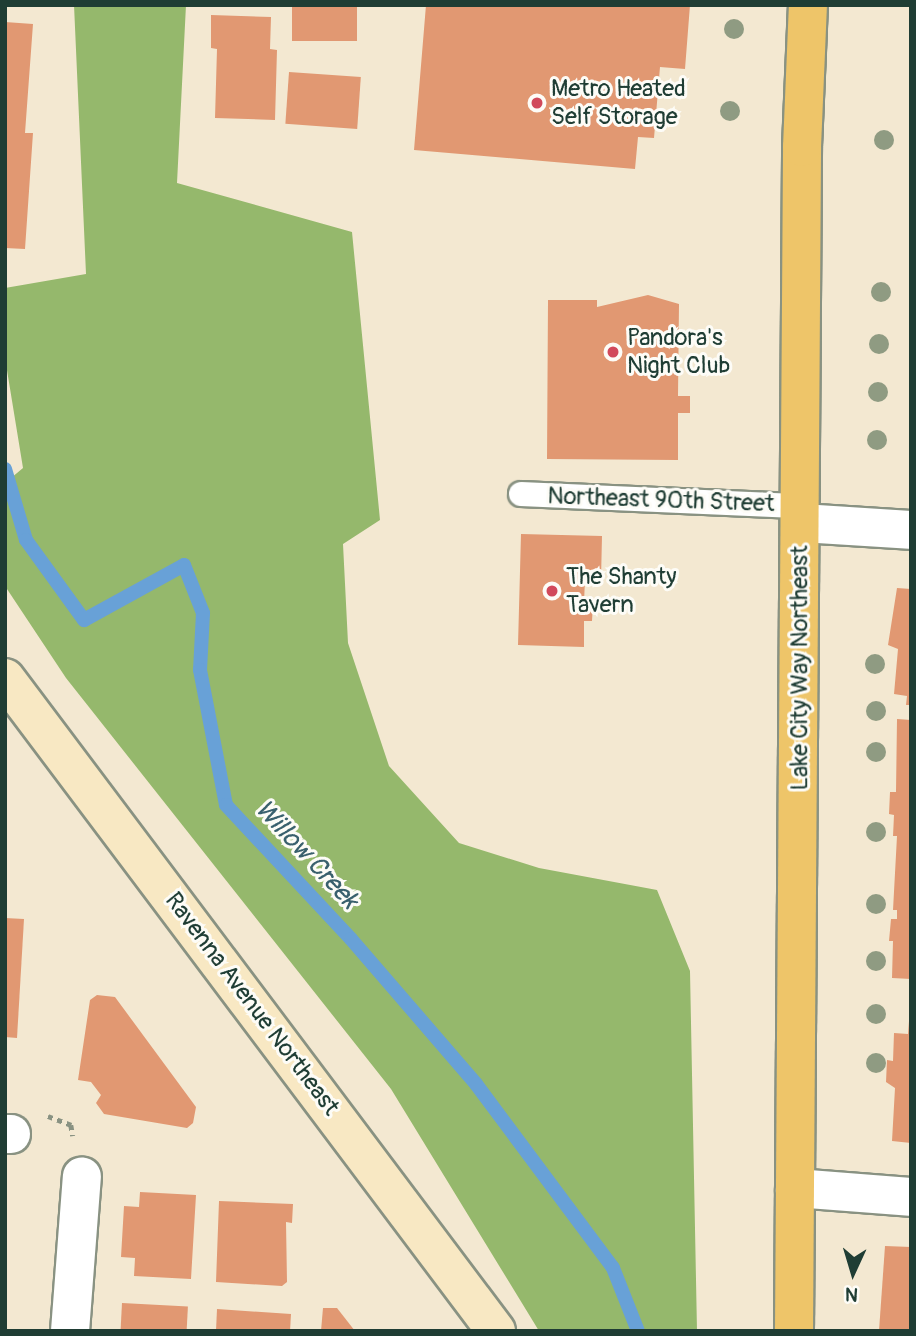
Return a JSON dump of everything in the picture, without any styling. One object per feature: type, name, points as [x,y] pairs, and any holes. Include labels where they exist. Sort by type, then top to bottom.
[{"type":"main road","name":"Lake City Way Northeast","points":[[794,1331],[802,147],[808,5]]},
{"type":"main road","name":"Ravenna Avenue Northeast","points":[[5,678],[496,1331]]},
{"type":"street","name":"Northeast 90th Street","points":[[801,515],[911,530]]},
{"type":"street","points":[[70,1331],[82,1176]]},
{"type":"street","points":[[795,1188],[911,1196]]},
{"type":"lane","name":"Northeast 90th Street","points":[[521,494],[801,515]]},
{"type":"green space","points":[[74,5],[186,5],[177,183],[352,232],[380,520],[343,544],[348,643],[389,766],[459,843],[539,868],[657,890],[690,971],[697,1331],[539,1331],[391,1089],[66,678],[5,586],[5,483],[23,468],[5,358],[5,288],[86,274]]},
{"type":"building","points":[[292,5],[357,5],[357,41],[292,41]]},
{"type":"building","name":"Metro Heated Self Storage","points":[[426,5],[690,5],[685,69],[660,67],[654,138],[638,137],[635,169],[414,150]]},
{"type":"building","points":[[211,15],[271,17],[270,49],[277,50],[275,120],[215,118],[217,49],[211,48]]},
{"type":"building","points":[[5,22],[33,24],[25,133],[33,133],[25,249],[5,248]]},
{"type":"building","points":[[289,72],[361,77],[357,129],[285,124]]},
{"type":"building","name":"Pandora's Night Club","points":[[648,295],[679,304],[678,396],[690,396],[690,413],[678,413],[678,460],[547,459],[548,300],[597,300],[597,307]]},
{"type":"building","name":"The Shanty Tavern","points":[[521,534],[602,536],[601,580],[585,580],[584,602],[593,603],[592,621],[584,621],[584,647],[518,645]]},
{"type":"building","points":[[897,588],[911,589],[911,705],[906,705],[907,696],[894,694],[898,649],[888,645]]},
{"type":"building","points":[[897,719],[911,720],[911,979],[892,978],[893,941],[889,941],[891,919],[897,919],[897,910],[893,910],[897,836],[893,836],[894,815],[889,814],[890,792],[896,792]]},
{"type":"building","points":[[5,918],[24,919],[17,1038],[5,1037]]},
{"type":"building","points":[[97,995],[115,997],[196,1107],[193,1123],[187,1128],[104,1114],[96,1103],[101,1095],[91,1082],[78,1080],[90,1000]]},
{"type":"building","points":[[909,1021],[911,1143],[892,1141],[895,1088],[886,1082],[887,1060],[893,1061],[894,1033],[908,1034]]},
{"type":"building","points":[[140,1192],[196,1195],[191,1279],[134,1276],[135,1258],[121,1257],[124,1206],[139,1207]]},
{"type":"building","points":[[219,1201],[293,1204],[292,1223],[286,1222],[287,1282],[282,1286],[216,1282]]},
{"type":"building","points":[[885,1246],[911,1247],[911,1331],[879,1331]]},
{"type":"building","points":[[122,1303],[188,1306],[187,1331],[121,1331]]},
{"type":"building","points":[[323,1308],[337,1308],[355,1331],[321,1331]]},
{"type":"building","points":[[217,1309],[291,1314],[290,1331],[216,1331]]},
{"type":"waterway","name":"Willow Creek","points":[[5,469],[26,540],[84,620],[184,565],[203,613],[200,670],[226,805],[351,939],[476,1084],[613,1268],[638,1331]]},
{"type":"place","name":"Metro Heated Self Storage","points":[[537,103]]},
{"type":"place","name":"Pandora's Night Club","points":[[613,352]]},
{"type":"place","name":"The Shanty Tavern","points":[[552,591]]}]
